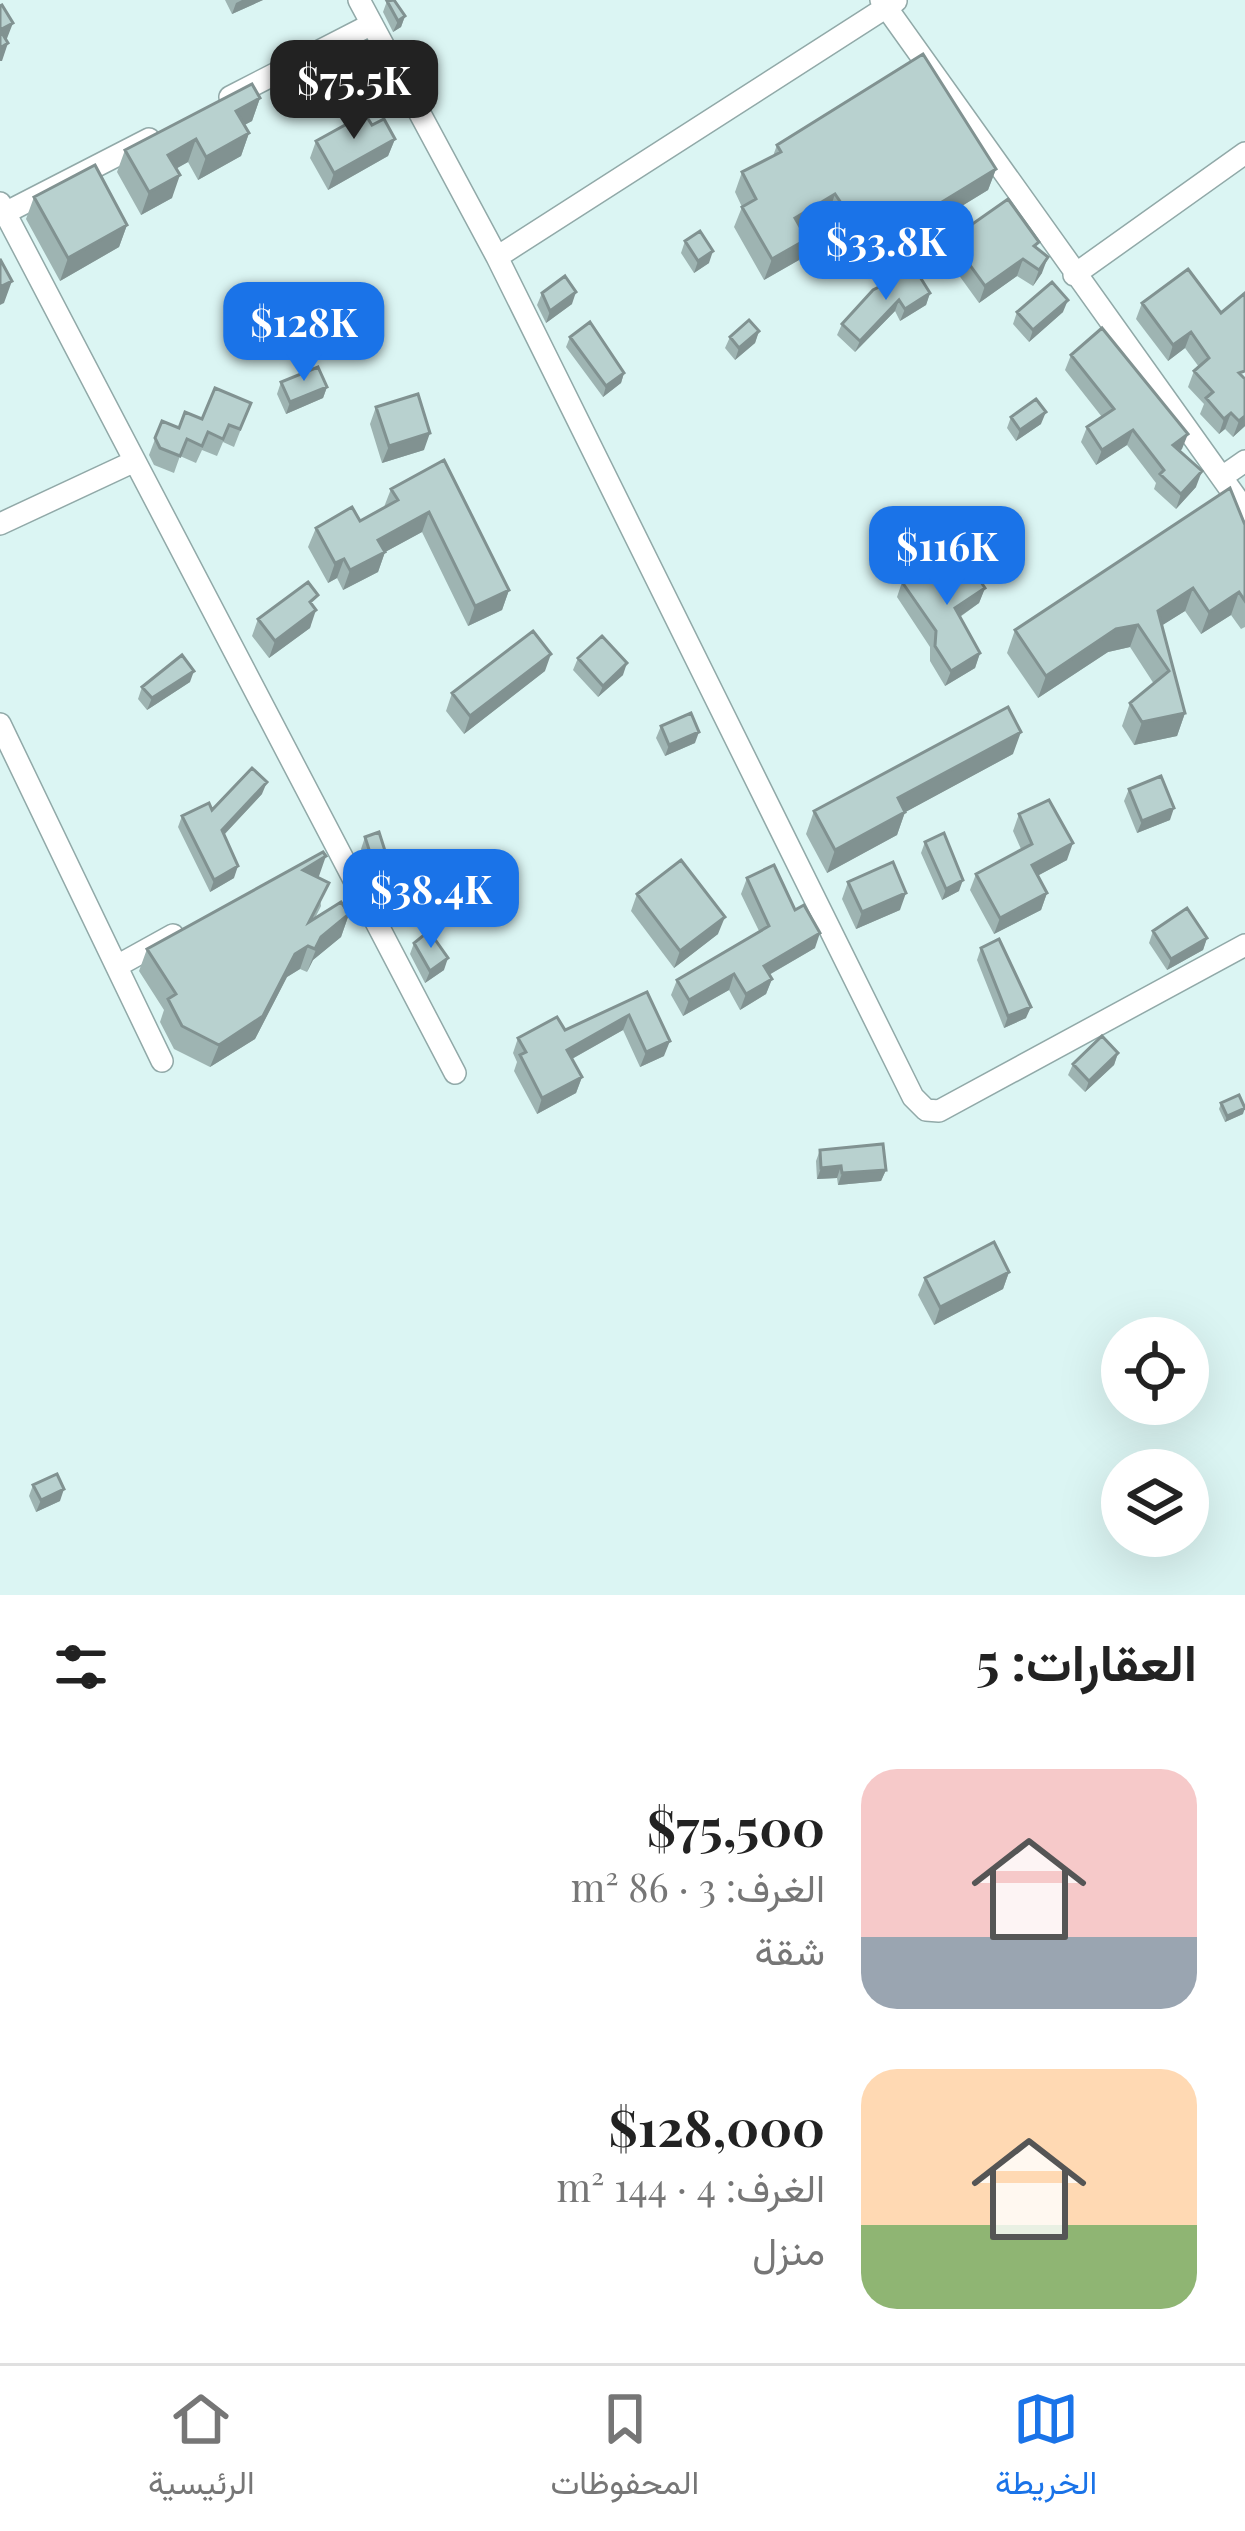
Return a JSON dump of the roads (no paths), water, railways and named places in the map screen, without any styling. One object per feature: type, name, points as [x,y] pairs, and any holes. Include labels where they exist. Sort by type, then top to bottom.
[{"type":"street","points":[[359,0],[497,257],[914,1097],[926,1110],[939,1111],[1245,945]]},
{"type":"street","points":[[497,257],[888,3],[1074,275],[1245,510]]},
{"type":"street","points":[[209,108],[372,24]]},
{"type":"street","points":[[168,129],[5,221],[135,461],[326,851],[455,1073]]},
{"type":"street","points":[[1074,275],[1245,153]]},
{"type":"street","points":[[1222,477],[1245,460]]},
{"type":"street","points":[[0,524],[135,461]]},
{"type":"street","points":[[0,724],[162,1061]]},
{"type":"street","points":[[116,966],[196,922]]}]
